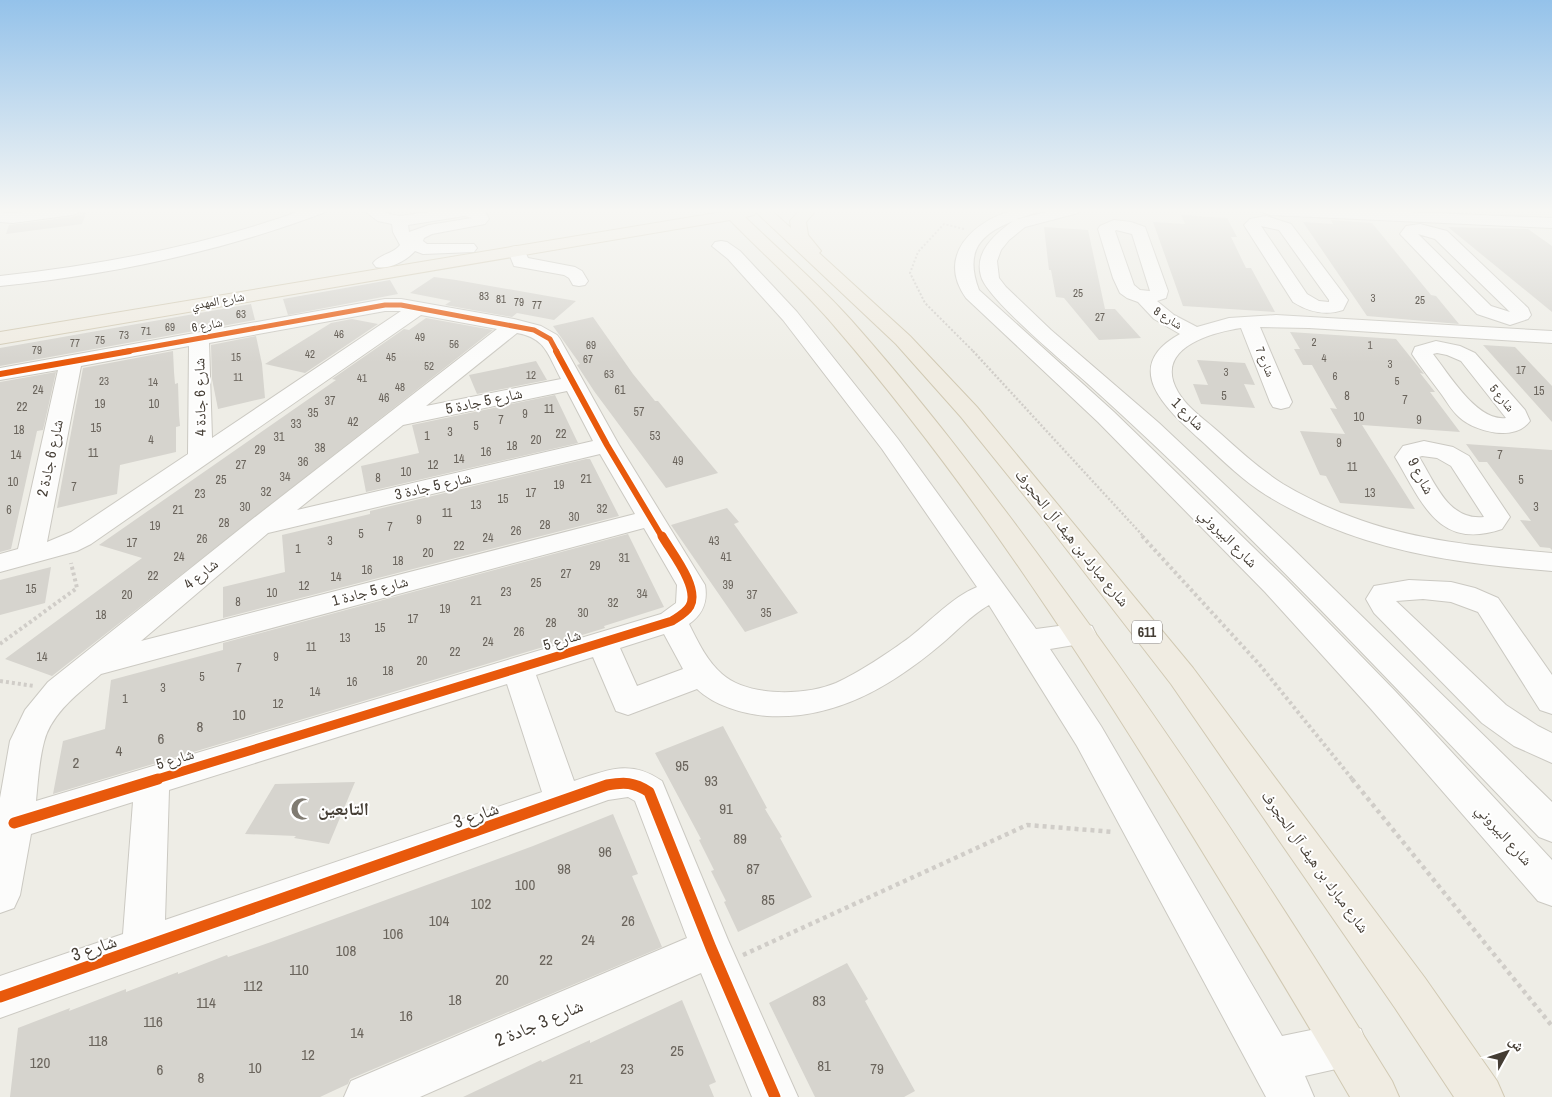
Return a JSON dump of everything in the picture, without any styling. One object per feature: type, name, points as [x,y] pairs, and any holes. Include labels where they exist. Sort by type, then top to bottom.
[{"type":"main road","name":"شارع المهدي","points":[[3,329],[392,261]]},
{"type":"main road","name":"شارع المهدي","points":[[3,329],[450,261]]},
{"type":"main road","points":[[780,261],[842,322],[919,415],[996,516],[1081,634],[1298,967],[1376,1097]]},
{"type":"main road","name":"شارع مبارك بن هيف آل الحجرف","points":[[818,261],[903,340],[968,412],[1049,509],[1176,668],[1410,993],[1481,1097]]},
{"type":"main road","points":[[820,261],[824,266]]},
{"type":"street","points":[[0,281],[124,261]]},
{"type":"street","points":[[382,263],[386,261]]},
{"type":"street","points":[[520,261],[569,271],[576,275],[579,280]]},
{"type":"street","points":[[740,261],[790,316],[890,444],[995,591],[1089,736],[1282,1079],[1345,1045]]},
{"type":"street","name":"شارع البيروني","points":[[964,261],[970,290],[985,307],[1129,423],[1281,553],[1552,826]]},
{"type":"street","name":"شارع البيروني","points":[[988,261],[990,278],[999,291],[1044,334],[1129,423],[1275,585],[1384,700],[1552,888]]},
{"type":"street","points":[[1276,261],[1300,298],[1332,316],[1339,300],[1310,261]]},
{"type":"street","points":[[1435,261],[1484,310],[1510,319],[1527,335]]},
{"type":"street","points":[[1468,261],[1521,312],[1519,318],[1510,319]]},
{"type":"street","name":"شارع 8","points":[[1146,298],[1151,308],[1158,315],[1196,334]]},
{"type":"street","name":"شارع 6","points":[[0,374],[385,305],[418,308]]},
{"type":"street","points":[[0,562],[30,556],[67,545],[81,538],[418,308]]},
{"type":"street","name":"شارع 5","points":[[14,823],[672,621],[688,611],[693,600],[691,585],[607,444],[550,339],[534,330],[514,325],[418,308]]},
{"type":"street","name":"شارع 1","points":[[1552,337],[1527,335],[1430,338],[1332,316],[1248,322],[1229,324],[1196,334],[1168,352],[1161,374],[1164,387],[1173,401],[1190,418],[1246,468],[1274,489],[1313,510],[1357,528],[1403,543],[1455,553],[1552,562]]},
{"type":"street","name":"شارع 7","points":[[1248,322],[1281,402]]},
{"type":"street","name":"شارع 4","points":[[0,892],[14,823],[26,741],[37,719],[59,690],[259,527],[514,325]]},
{"type":"street","name":"شارع 6 جادة 4","points":[[199,338],[200,456]]},
{"type":"street","name":"شارع 6 جادة 2","points":[[30,556],[71,361]]},
{"type":"street","name":"شارع 5 جادة 5","points":[[394,420],[574,383]]},
{"type":"street","points":[[1129,423],[1190,418]]},
{"type":"street","name":"شارع 5 جادة 3","points":[[259,527],[607,444]]},
{"type":"street","name":"شارع 5 جادة 1","points":[[90,665],[651,518]]},
{"type":"street","points":[[1478,526],[1498,557]]},
{"type":"street","points":[[1552,701],[1488,605],[1464,594],[1412,590],[1397,590],[1384,593],[1381,599],[1384,606],[1494,714],[1509,726],[1552,748]]},
{"type":"street","points":[[672,621],[693,661],[715,687],[746,700],[790,705],[842,694],[893,666],[930,638],[962,607],[980,596],[995,591]]},
{"type":"street","points":[[1028,641],[1081,634]]},
{"type":"street","points":[[602,642],[628,702],[704,674]]},
{"type":"street","points":[[518,668],[563,800]]},
{"type":"street","points":[[142,947],[152,781]]},
{"type":"street","name":"شارع 3","points":[[0,997],[563,800],[607,785],[627,781],[637,783],[649,792],[715,957],[775,1097]]},
{"type":"street","points":[[1512,786],[1552,804]]},
{"type":"street","name":"شارع 3 جادة 2","points":[[367,1097],[715,957]]},
{"type":"path","points":[[914,261],[910,273],[925,303],[982,359],[1259,664],[1552,1026]]},
{"type":"path","points":[[0,644],[77,588],[67,545]]},
{"type":"path","points":[[0,681],[59,690]]},
{"type":"path","points":[[715,957],[1027,826],[1144,834]]},
{"type":"building","points":[[1048,261],[1095,261],[1105,309],[1115,309],[1141,338],[1099,340],[1064,298],[1056,297],[1051,270],[1049,270]]},
{"type":"building","points":[[1167,261],[1243,261],[1246,268],[1251,268],[1275,312],[1183,306]]},
{"type":"building","points":[[1330,261],[1403,261],[1431,295],[1436,296],[1459,324],[1367,316]]},
{"type":"building","points":[[1490,261],[1552,261],[1552,312]]},
{"type":"building","points":[[434,277],[576,301],[554,320],[517,313],[512,317],[445,305],[451,301],[410,293]]},
{"type":"building","points":[[390,280],[398,294],[288,315],[283,299]]},
{"type":"building","points":[[251,304],[255,320],[0,366],[0,348]]},
{"type":"building","points":[[593,317],[633,374],[718,473],[666,488],[594,391],[577,365],[580,364],[553,326]]},
{"type":"building","points":[[426,318],[493,330],[52,676],[5,659],[142,558],[99,545],[336,380],[332,379],[404,329],[409,330]]},
{"type":"building","points":[[352,319],[378,324],[305,373],[265,364],[331,323]]},
{"type":"building","points":[[1290,332],[1396,339],[1424,374],[1420,373],[1435,392],[1430,392],[1460,432],[1362,425],[1415,509],[1340,503],[1326,476],[1320,475],[1300,431],[1345,434],[1330,408],[1337,409],[1312,365],[1303,365],[1294,349],[1300,349]]},
{"type":"building","points":[[256,336],[262,364],[265,398],[218,409],[212,379],[211,345]]},
{"type":"building","points":[[1483,345],[1515,347],[1552,386],[1552,422]]},
{"type":"building","points":[[173,351],[175,384],[178,383],[180,426],[176,427],[176,452],[120,465],[117,494],[57,508],[83,368]]},
{"type":"building","points":[[1197,360],[1245,363],[1255,385],[1244,384],[1255,408],[1201,404],[1193,384],[1208,385]]},
{"type":"building","points":[[536,361],[547,380],[477,394],[469,375]]},
{"type":"building","points":[[56,372],[43,430],[37,431],[11,549],[0,552],[0,382]]},
{"type":"building","points":[[555,395],[578,443],[366,492],[361,466],[419,453],[412,425]]},
{"type":"building","points":[[1466,444],[1552,450],[1552,550],[1540,547],[1520,520],[1531,521],[1487,462],[1479,462]]},
{"type":"building","points":[[590,459],[619,516],[223,618],[223,587],[285,572],[282,535],[370,514],[370,511]]},
{"type":"building","points":[[727,508],[739,522],[734,524],[798,613],[745,632],[671,525]]},
{"type":"building","points":[[628,534],[664,607],[540,648],[53,794],[63,741],[105,729],[111,680],[223,650],[223,643]]},
{"type":"building","points":[[51,567],[45,603],[0,615],[0,580]]},
{"type":"building","points":[[723,726],[812,897],[738,932],[724,902],[726,901],[711,871],[714,870],[699,840],[701,839],[655,753]]},
{"type":"building","name":"التابعين","points":[[355,782],[329,844],[294,838],[296,836],[245,834],[275,784]]},
{"type":"building","points":[[613,814],[638,874],[632,876],[662,947],[350,1079],[348,1084],[320,1097],[10,1097],[18,1028],[70,1008],[69,1011],[126,989],[126,992],[227,955],[228,957],[271,942],[533,846]]},
{"type":"building","points":[[847,963],[868,999],[865,1001],[915,1091],[904,1097],[815,1097],[769,1003]]},
{"type":"building","points":[[682,1000],[716,1082],[709,1085],[714,1097],[463,1097],[541,1060],[542,1062],[590,1040],[590,1043]]},
{"type":"cycle path","points":[[0,374],[385,305],[401,305],[534,330],[550,339],[607,445],[691,585],[692,592],[691,603],[687,610],[672,621],[14,823]]},
{"type":"cycle path","points":[[0,997],[607,785],[629,782],[649,792],[711,948],[775,1097]]},
{"type":"place","name":"التابعين","points":[[302,809]]}]
